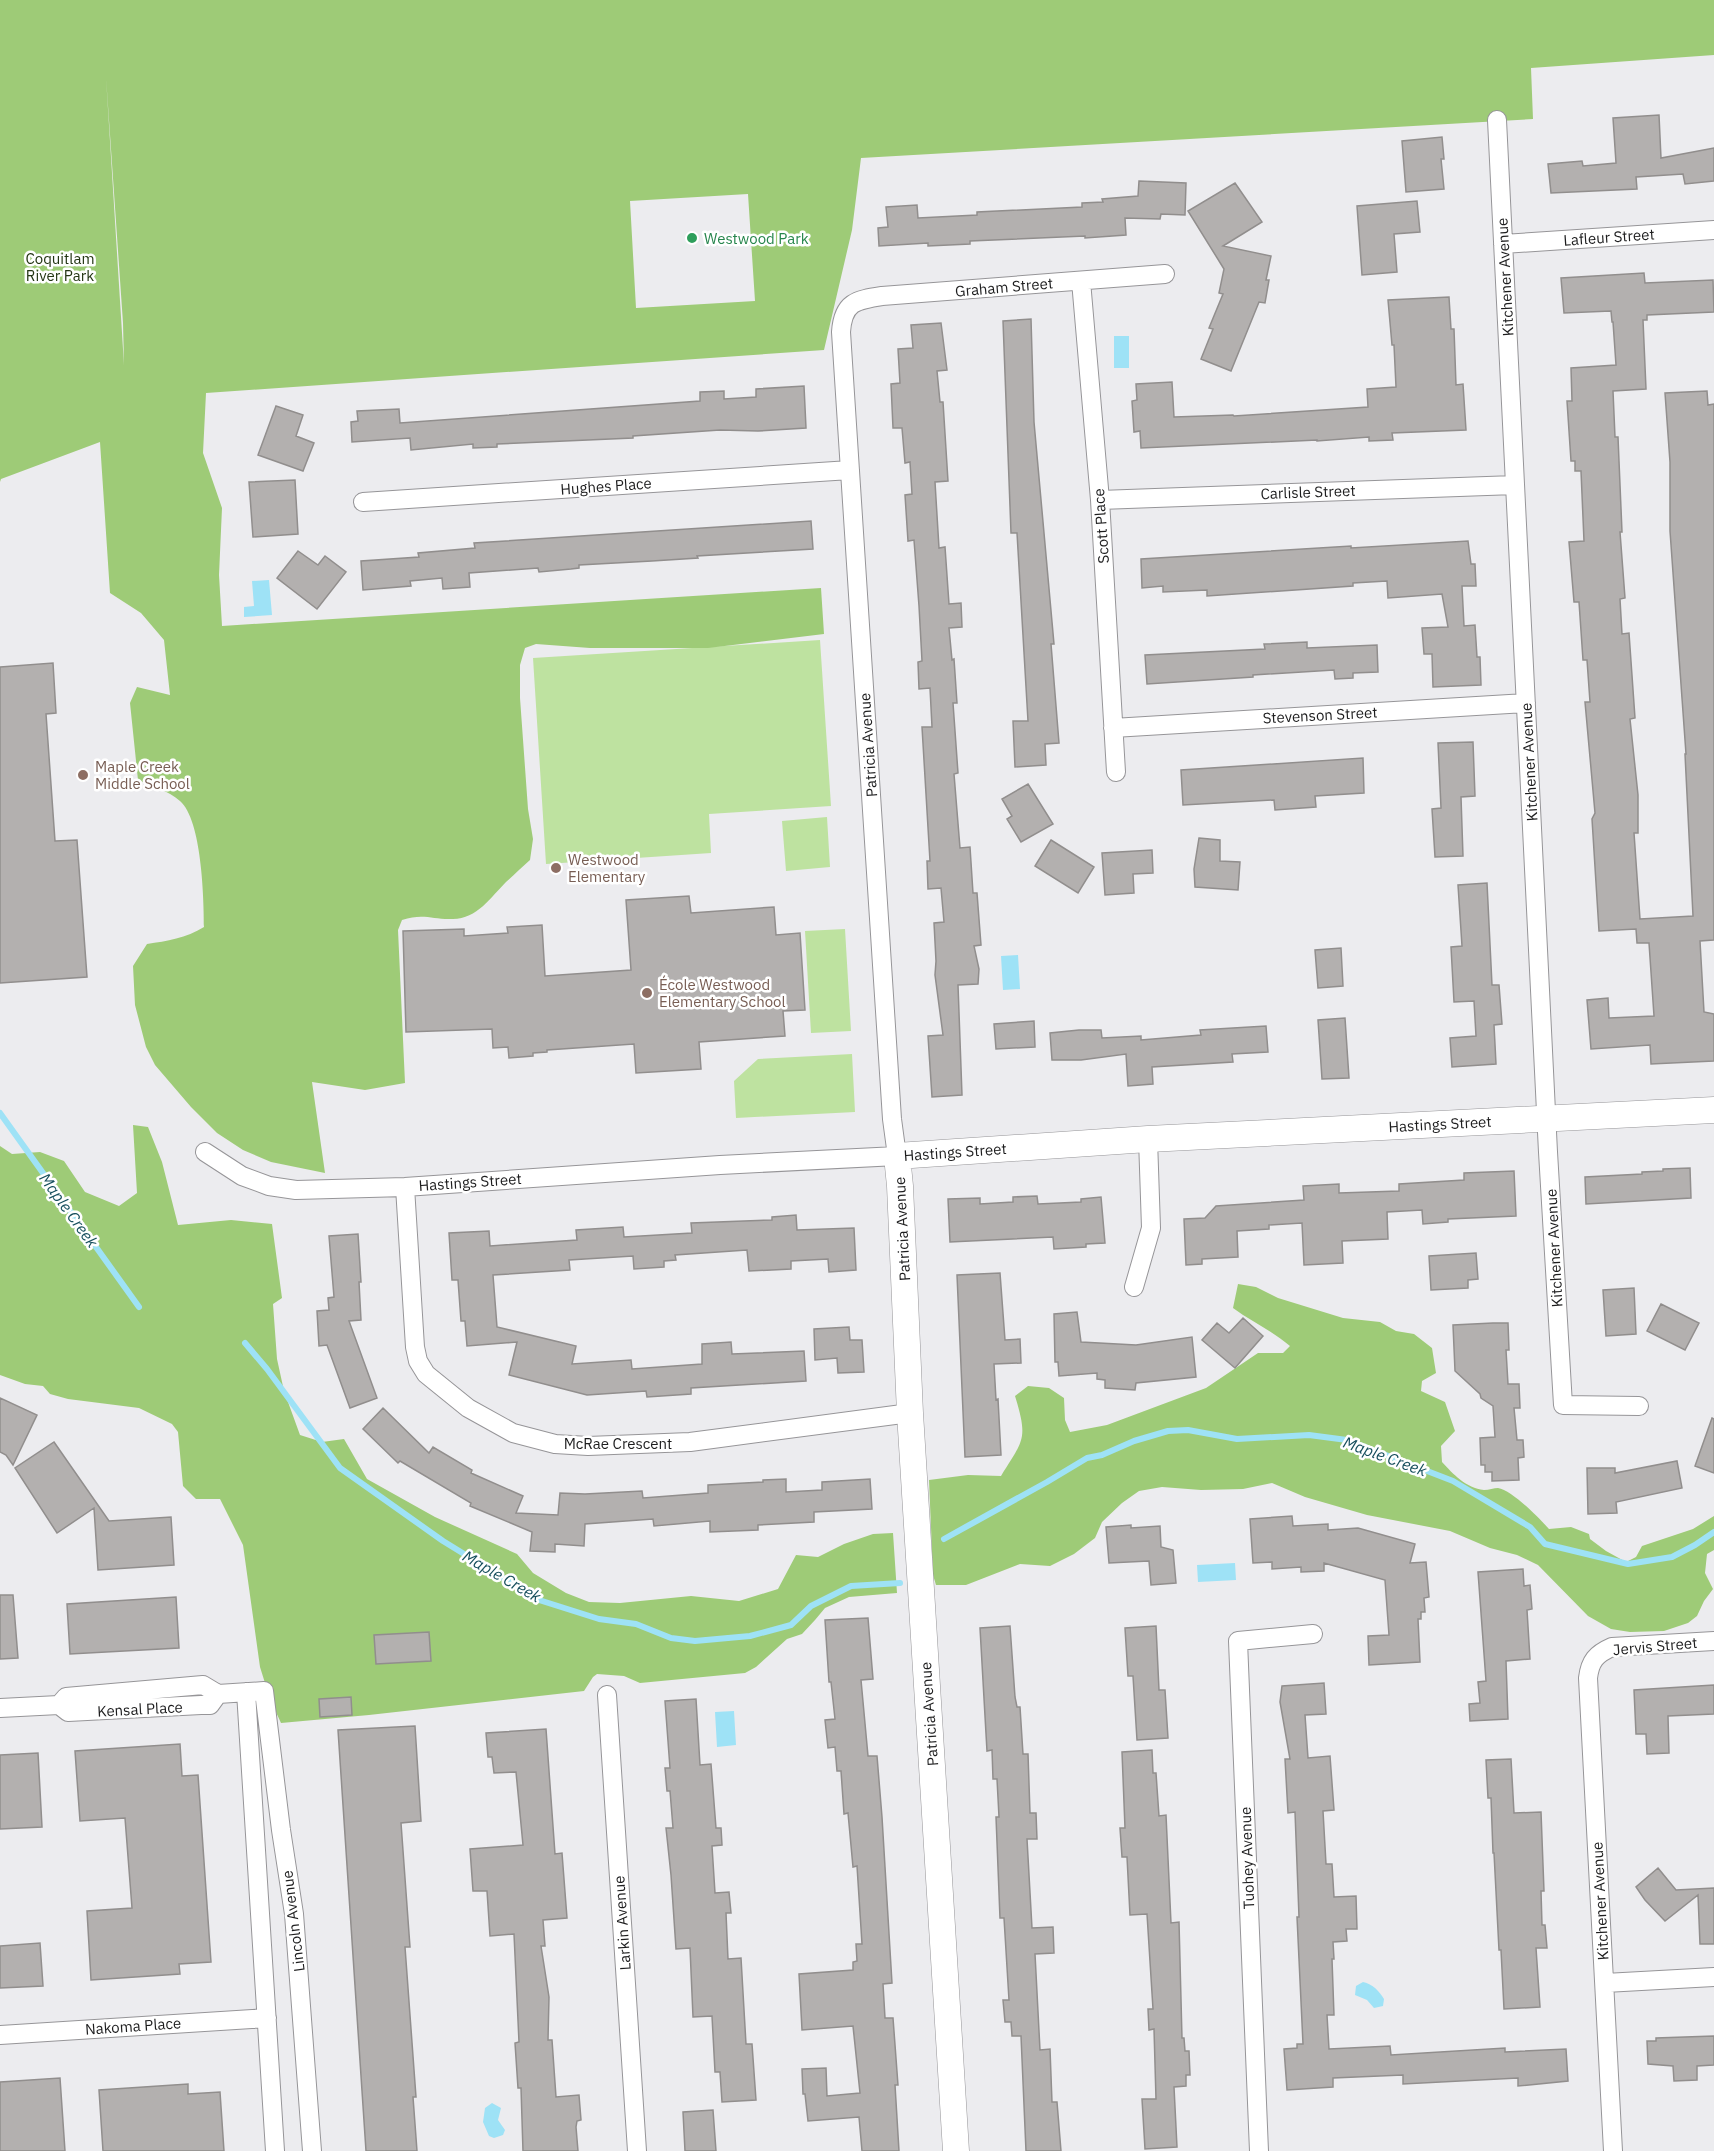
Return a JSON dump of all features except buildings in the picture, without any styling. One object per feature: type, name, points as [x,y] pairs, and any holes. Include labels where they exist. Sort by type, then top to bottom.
[{"type":"street","name":"Kitchener Avenue","points":[[1497,120],[1563,1405],[1639,1406]]},
{"type":"street","name":"Lafleur Street","points":[[1503,244],[1714,230]]},
{"type":"street","name":"Graham Street","points":[[846,309],[858,300],[882,296],[1165,274]]},
{"type":"street","name":"Scott Place","points":[[1081,280],[1100,500],[1116,772]]},
{"type":"street","name":"Patricia Avenue","points":[[846,309],[841,332],[891,1119],[900,1186],[910,1413],[956,2151]]},
{"type":"street","name":"Hughes Place","points":[[363,502],[850,470]]},
{"type":"street","name":"Carlisle Street","points":[[1100,500],[1515,485]]},
{"type":"street","name":"Stevenson Street","points":[[1113,728],[1526,703]]},
{"type":"street","name":"Hastings Street","points":[[205,1152],[242,1176],[269,1186],[296,1190],[405,1187],[1148,1139],[1714,1110]]},
{"type":"street","points":[[1134,1287],[1151,1228],[1148,1139]]},
{"type":"street","name":"McRae Crescent","points":[[405,1187],[415,1347],[418,1361],[426,1374],[468,1408],[513,1433],[555,1444],[588,1446],[690,1443],[910,1413]]},
{"type":"street","name":"Tuohey Avenue","points":[[1259,2151],[1238,1641],[1313,1634]]},
{"type":"street","name":"Jervis Street","points":[[1598,1654],[1612,1647],[1714,1641]]},
{"type":"street","name":"Kitchener Avenue","points":[[1598,1654],[1592,1662],[1588,1678],[1613,2151]]},
{"type":"street","name":"Kensal Place","points":[[0,1708],[59,1705],[68,1712],[210,1705],[218,1694],[264,1691]]},
{"type":"street","name":"Lincoln Avenue","points":[[264,1691],[294,1914],[312,2151]]},
{"type":"street","name":"Lincoln Avenue","points":[[246,1692],[275,2151]]},
{"type":"street","name":"Larkin Avenue","points":[[607,1695],[637,2151]]},
{"type":"street","points":[[1605,1983],[1714,1977]]},
{"type":"street","name":"Nakoma Place","points":[[0,2035],[267,2018]]},
{"type":"green space","name":"Coquitlam River Park","points":[[0,0],[1714,0],[1714,55],[1531,68],[1533,119],[861,158],[852,230],[824,350],[206,393],[203,453],[222,508],[219,575],[222,626],[821,588],[824,634],[708,648],[590,648],[536,644],[525,648],[520,665],[520,698],[528,809],[533,839],[530,860],[483,906],[469,915],[453,919],[423,917],[402,920],[398,930],[405,1083],[365,1090],[312,1082],[325,1173],[271,1162],[243,1150],[217,1133],[155,1065],[146,1047],[135,1005],[133,966],[147,944],[183,936],[204,927],[200,861],[193,825],[187,811],[171,794],[138,780],[130,703],[137,687],[170,695],[164,640],[141,613],[110,593],[100,442],[1,479],[0,482]],"holes":[[[106,77],[123,323],[124,365]],[[748,194],[755,301],[636,308],[630,201]]]},
{"type":"green space","points":[[820,640],[831,806],[709,814],[711,853],[546,864],[533,658]]},
{"type":"green space","points":[[827,817],[830,867],[786,871],[782,821]]},
{"type":"green space","points":[[845,929],[851,1031],[811,1033],[805,931]]},
{"type":"green space","points":[[852,1054],[855,1112],[736,1118],[734,1081],[758,1059]]},
{"type":"green space","points":[[133,1125],[148,1127],[162,1162],[178,1225],[231,1220],[272,1224],[282,1298],[273,1304],[277,1359],[284,1391],[300,1435],[322,1442],[344,1439],[367,1479],[435,1517],[517,1554],[533,1573],[566,1593],[589,1602],[620,1603],[691,1596],[739,1601],[778,1589],[796,1555],[818,1557],[844,1544],[873,1534],[893,1533],[897,1593],[849,1597],[825,1608],[802,1634],[787,1639],[756,1667],[745,1673],[640,1683],[624,1676],[597,1674],[584,1691],[281,1723],[270,1699],[260,1667],[243,1545],[220,1499],[196,1499],[183,1486],[178,1432],[172,1424],[139,1408],[68,1399],[50,1394],[43,1386],[25,1384],[0,1375],[0,1146],[12,1154],[40,1152],[64,1161],[85,1192],[119,1206],[137,1193]]},
{"type":"green space","points":[[1238,1284],[1256,1287],[1278,1298],[1343,1318],[1380,1322],[1396,1331],[1414,1334],[1432,1348],[1436,1373],[1422,1381],[1421,1391],[1445,1402],[1455,1431],[1441,1446],[1442,1462],[1455,1476],[1477,1489],[1498,1488],[1511,1494],[1549,1529],[1571,1527],[1589,1534],[1590,1539],[1626,1562],[1636,1557],[1642,1546],[1693,1529],[1714,1516],[1714,1550],[1707,1554],[1705,1573],[1713,1589],[1697,1616],[1688,1623],[1664,1631],[1630,1632],[1611,1629],[1588,1616],[1538,1565],[1517,1555],[1490,1548],[1450,1531],[1367,1515],[1305,1497],[1272,1483],[1243,1489],[1201,1490],[1162,1487],[1139,1491],[1102,1522],[1095,1538],[1074,1554],[1050,1566],[1020,1564],[966,1585],[936,1585],[933,1575],[929,1480],[968,1475],[1001,1476],[1022,1438],[1022,1421],[1015,1396],[1028,1386],[1049,1388],[1064,1398],[1065,1420],[1070,1432],[1107,1425],[1206,1388],[1258,1353],[1283,1353],[1290,1346],[1233,1308]]},
{"type":"water","points":[[1114,336],[1129,336],[1129,368],[1114,368]]},
{"type":"water","points":[[269,580],[272,615],[244,617],[244,607],[254,606],[252,581]]},
{"type":"water","points":[[1018,955],[1020,989],[1003,990],[1001,956]]},
{"type":"water","points":[[1235,1563],[1236,1580],[1198,1582],[1197,1565]]},
{"type":"water","points":[[734,1711],[736,1745],[717,1747],[715,1712]]},
{"type":"water","points":[[1363,1982],[1373,1986],[1380,1993],[1384,1999],[1383,2006],[1374,2008],[1367,2000],[1355,1995],[1356,1986]]},
{"type":"water","points":[[492,2103],[501,2108],[498,2120],[505,2130],[503,2135],[494,2138],[489,2136],[483,2122],[485,2108]]},
{"type":"waterway","name":"Maple Creek","points":[[0,1113],[139,1307]]},
{"type":"waterway","name":"Maple Creek","points":[[245,1343],[340,1468],[443,1541],[539,1600],[599,1619],[636,1624],[671,1638],[695,1641],[750,1636],[791,1625],[811,1606],[851,1586],[900,1583]]},
{"type":"waterway","name":"Maple Creek","points":[[944,1539],[1087,1458],[1102,1455],[1134,1441],[1168,1431],[1188,1430],[1237,1439],[1309,1435],[1347,1440],[1453,1481],[1530,1527],[1545,1544],[1628,1564],[1672,1557],[1714,1532]]},
{"type":"place","name":"Westwood Park","points":[[692,238]]},
{"type":"place","name":"Maple Creek Middle School","points":[[83,775]]},
{"type":"place","name":"Westwood Elementary","points":[[556,868]]},
{"type":"place","name":"École Westwood Elementary School","points":[[647,993]]}]
